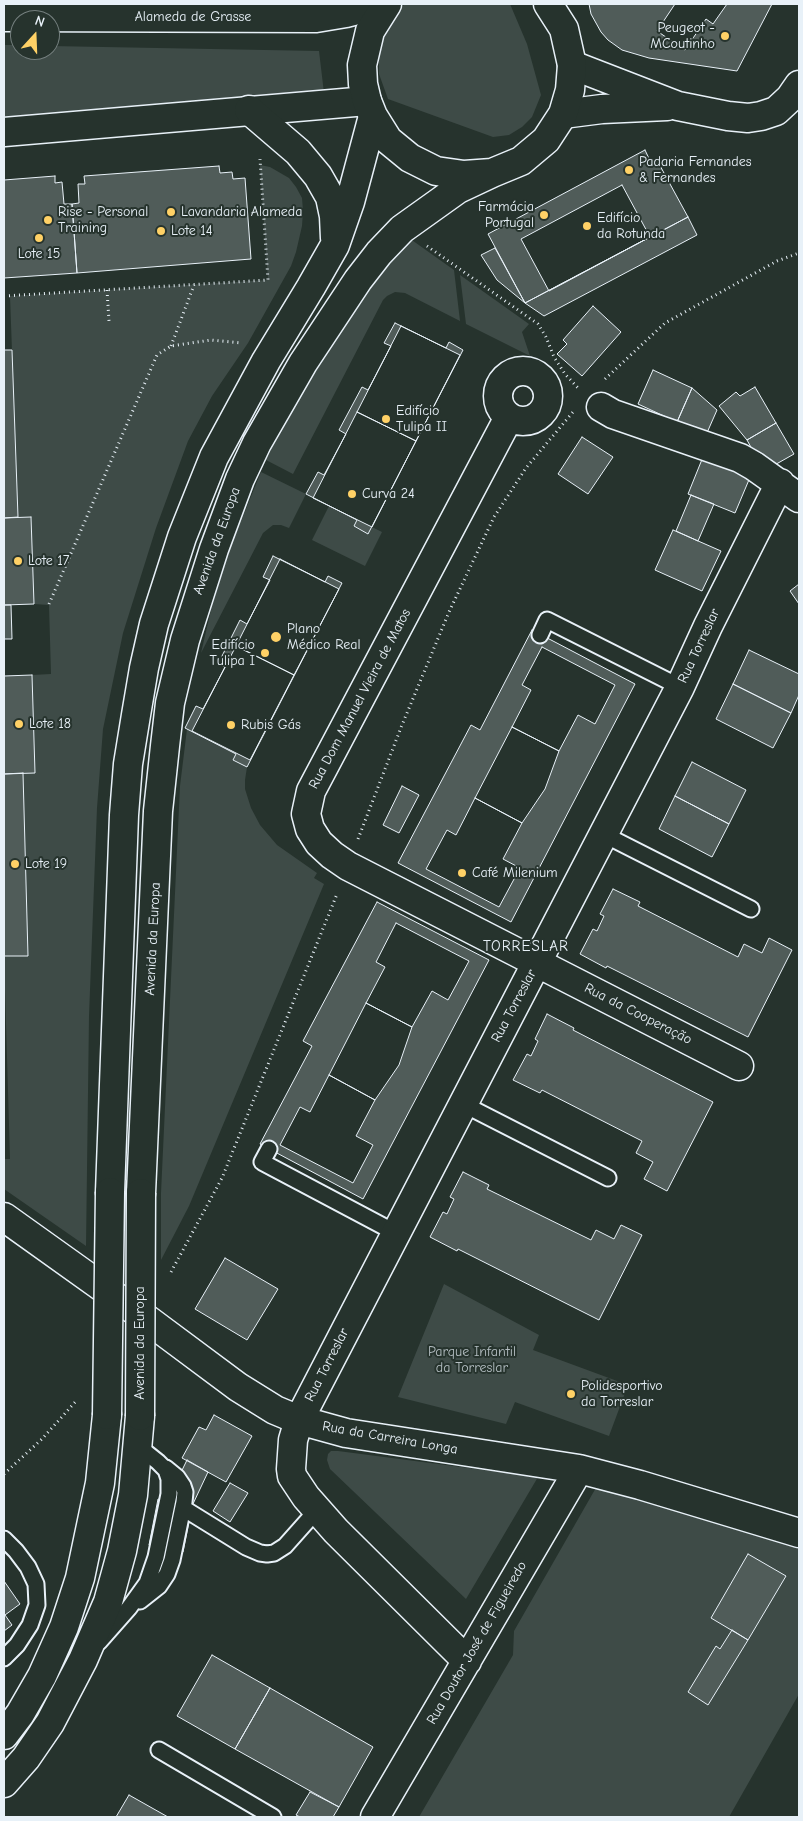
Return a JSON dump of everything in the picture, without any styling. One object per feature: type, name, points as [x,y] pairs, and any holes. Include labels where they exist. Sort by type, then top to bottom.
[{"type":"street","name":"Alameda de Grasse","points":[[4,17],[316,18],[346,14],[381,4]]},
{"type":"street","points":[[387,4],[370,31],[362,66],[363,84],[370,109],[388,140],[410,158],[436,170],[464,175],[492,173]]},
{"type":"street","points":[[548,4],[562,16]]},
{"type":"street","name":"Avenida da Europa","points":[[4,1783],[26,1758],[50,1723],[83,1660],[108,1602],[133,1495],[148,1454],[140,1416],[142,1192],[158,811],[170,703],[184,640],[228,509],[257,443],[331,318],[369,265],[402,228],[458,189],[521,161],[546,140],[563,114],[570,90],[572,65],[562,16]]},
{"type":"street","points":[[572,65],[678,106],[748,118],[776,111],[790,98],[799,85]]},
{"type":"street","points":[[563,114],[602,109],[678,106]]},
{"type":"street","points":[[4,132],[249,110],[302,107],[370,109]]},
{"type":"street","points":[[4,1735],[20,1714],[42,1676],[64,1628],[75,1594],[94,1518],[100,1483],[107,1415],[110,1192],[124,815],[128,764],[144,668],[167,581],[185,529],[214,457],[266,361],[335,245],[350,202],[370,109]]},
{"type":"street","points":[[249,110],[302,157],[318,176],[330,197],[334,216],[335,245]]},
{"type":"street","points":[[594,401],[616,415],[733,455],[754,466],[790,491]]},
{"type":"street","name":"Rua Dom Manuel Vieira de Matos","points":[[509,417],[311,791],[306,814],[310,829],[319,843],[348,866],[537,962]]},
{"type":"street","name":"Rua Torreslar","points":[[466,1661],[336,1531],[295,1482],[290,1470],[293,1440],[299,1420],[680,687],[708,626],[790,491]]},
{"type":"street","name":"Rua da Cooperação","points":[[537,962],[739,1066]]},
{"type":"street","name":"Rua da Carreira Longa","points":[[4,1217],[144,1316],[238,1387],[276,1410],[299,1420],[346,1433],[579,1469],[640,1485],[799,1533]]},
{"type":"street","name":"Rua Doutor José de Figueiredo","points":[[375,1817],[579,1469]]},
{"type":"lane","points":[[540,634],[547,620],[680,687]]},
{"type":"lane","points":[[602,834],[751,910]]},
{"type":"lane","points":[[463,1104],[608,1178]]},
{"type":"lane","points":[[268,1149],[262,1162],[396,1233]]},
{"type":"lane","points":[[122,1617],[159,1586],[167,1574],[172,1560],[185,1496],[183,1486],[177,1477],[148,1454]]},
{"type":"lane","points":[[83,1660],[122,1617],[147,1583],[156,1557],[170,1484],[166,1470],[148,1454]]},
{"type":"lane","points":[[183,1508],[260,1554],[274,1553],[285,1546],[317,1510]]},
{"type":"lane","points":[[4,1539],[28,1567],[36,1584],[37,1605],[30,1625],[17,1644],[4,1658]]},
{"type":"lane","points":[[159,1750],[273,1817]]},
{"type":"path","points":[[4,296],[268,280],[260,159],[269,160],[285,170],[302,157]]},
{"type":"path","points":[[402,228],[538,324],[570,382],[594,401]]},
{"type":"path","points":[[168,1277],[222,1178],[348,866],[409,707],[449,612],[494,517],[526,468],[594,401],[665,323],[777,261],[799,253]]},
{"type":"path","points":[[171,346],[194,285]]},
{"type":"path","points":[[107,290],[109,321]]},
{"type":"path","points":[[49,604],[157,356],[171,346],[211,340],[248,343]]},
{"type":"path","points":[[4,1474],[42,1439],[79,1397]]},
{"type":"green space","points":[[405,4],[510,4],[527,44],[541,95],[532,117],[522,127],[509,135],[493,137],[388,99],[379,74],[379,52],[386,30],[397,11]]},
{"type":"green space","points":[[4,45],[10,45],[10,60],[60,60],[60,46],[319,51],[324,93],[4,117]]},
{"type":"green space","points":[[260,165],[270,167],[289,178],[302,198],[302,226],[296,252],[291,266],[248,343],[212,396],[188,441],[156,528],[123,633],[103,729],[97,808],[89,1016],[86,1246],[4,1189],[4,1159],[10,1159],[4,956],[28,956],[23,773],[35,772],[32,675],[51,674],[49,605],[34,604],[31,517],[18,517],[10,296],[268,280]]},
{"type":"green space","points":[[409,238],[454,270],[460,321],[405,293],[395,292],[387,296],[383,300],[293,474],[266,460],[288,415],[356,299]]},
{"type":"green space","points":[[460,275],[529,324],[522,332],[530,356],[466,324]]},
{"type":"green space","points":[[261,472],[306,494],[289,528],[273,525],[263,533],[201,653],[212,606],[230,548]]},
{"type":"green space","points":[[329,506],[357,520],[354,526],[368,533],[372,527],[382,532],[365,566],[312,540]]},
{"type":"green space","points":[[187,729],[236,754],[233,760],[247,767],[245,789],[251,808],[260,825],[277,845],[317,873],[314,878],[324,884],[189,1206],[161,1260],[161,1193],[180,786]]},
{"type":"green space","name":"Parque Infantil da Torreslar","points":[[444,1284],[539,1335],[533,1350],[628,1385],[609,1436],[515,1402],[506,1424],[398,1397]]},
{"type":"green space","points":[[331,1451],[538,1477],[466,1599],[330,1469],[327,1460],[328,1454]]},
{"type":"green space","points":[[597,1486],[799,1546],[799,1694],[729,1817],[419,1817],[513,1655],[514,1631]]},
{"type":"building","points":[[589,4],[772,4],[737,71],[649,58],[622,50],[608,40],[601,32],[591,14]]},
{"type":"building","points":[[675,4],[727,4],[713,24],[706,19],[685,50],[657,31]]},
{"type":"building","name":"Edifício da Rotunda","points":[[645,150],[652,165],[658,162],[688,217],[525,303],[488,234]]},
{"type":"building","name":"Lote 14","points":[[219,166],[220,173],[232,172],[233,179],[245,178],[251,259],[77,273],[72,204],[79,203],[78,184],[85,184],[84,176]]},
{"type":"building","name":"Lote 15","points":[[55,176],[55,183],[62,182],[64,204],[72,204],[77,273],[4,278],[4,180]]},
{"type":"building","points":[[622,185],[650,237],[549,291],[521,239]]},
{"type":"building","points":[[688,217],[697,235],[544,316],[525,303]]},
{"type":"building","points":[[495,248],[525,303],[497,280],[481,255]]},
{"type":"building","points":[[593,306],[621,332],[582,376],[557,354],[567,344],[563,340]]},
{"type":"building","name":"Edifício Tulipa II","points":[[395,323],[446,348],[449,342],[463,350],[368,534],[354,526],[357,520],[306,494],[318,472],[324,475],[346,434],[339,430],[362,387],[368,390],[391,346],[384,343]]},
{"type":"building","points":[[401,326],[460,355],[416,441],[357,412]]},
{"type":"building","points":[[4,350],[12,350],[18,517],[4,518]]},
{"type":"building","points":[[653,370],[692,388],[677,422],[638,404]]},
{"type":"building","points":[[755,387],[776,423],[747,440],[719,406],[736,392],[740,396]]},
{"type":"building","points":[[692,388],[717,410],[706,435],[677,422]]},
{"type":"building","points":[[357,412],[416,441],[372,527],[313,498]]},
{"type":"building","points":[[776,423],[794,454],[764,471],[747,440]]},
{"type":"building","points":[[582,437],[613,457],[588,494],[558,474]]},
{"type":"building","points":[[705,452],[751,475],[735,513],[688,494]]},
{"type":"building","points":[[691,495],[714,504],[698,541],[676,531]]},
{"type":"building","name":"Lote 17","points":[[31,517],[34,604],[4,605],[4,518]]},
{"type":"building","points":[[673,530],[721,551],[702,591],[655,570]]},
{"type":"building","name":"Edifício Tulipa I","points":[[273,556],[325,582],[328,576],[342,583],[247,767],[233,760],[236,754],[185,728],[196,706],[203,709],[225,667],[218,664],[240,620],[247,624],[270,580],[263,577]]},
{"type":"building","points":[[280,559],[339,589],[294,675],[236,646]]},
{"type":"building","points":[[799,584],[799,604],[790,591]]},
{"type":"building","points":[[4,605],[11,605],[12,639],[4,639]]},
{"type":"building","points":[[532,630],[635,684],[511,922],[398,863],[471,725],[480,730]]},
{"type":"building","points":[[236,646],[294,675],[250,760],[192,731]]},
{"type":"building","points":[[542,647],[615,685],[595,724],[578,715],[559,751],[512,727],[531,690],[522,685]]},
{"type":"building","points":[[749,650],[799,674],[799,695],[791,713],[733,684]]},
{"type":"building","name":"Lote 18","points":[[32,675],[35,773],[4,774],[4,676]]},
{"type":"building","points":[[733,684],[791,713],[773,748],[716,719]]},
{"type":"building","points":[[512,727],[559,751],[545,789],[522,823],[475,798]]},
{"type":"building","points":[[692,762],[746,790],[729,824],[675,796]]},
{"type":"building","name":"Lote 19","points":[[23,773],[28,956],[4,956],[4,774]]},
{"type":"building","points":[[402,786],[419,795],[399,833],[383,825]]},
{"type":"building","points":[[675,796],[729,824],[712,857],[659,829]]},
{"type":"building","points":[[475,798],[522,823],[503,859],[520,868],[499,907],[426,869],[447,830],[456,835]]},
{"type":"building","points":[[613,889],[640,902],[638,906],[738,957],[744,944],[762,953],[769,938],[792,950],[748,1037],[580,954],[593,929],[597,931],[604,916],[600,914]]},
{"type":"building","points":[[377,902],[489,960],[363,1199],[260,1144],[312,1046],[303,1041]]},
{"type":"building","points":[[396,923],[469,961],[448,1000],[432,991],[412,1027],[366,1003],[385,967],[376,962]]},
{"type":"building","points":[[366,1003],[412,1027],[399,1065],[375,1100],[329,1075]]},
{"type":"building","points":[[547,1014],[574,1028],[573,1030],[713,1102],[667,1191],[644,1179],[653,1162],[636,1153],[642,1141],[542,1090],[540,1093],[513,1080],[527,1054],[531,1056],[538,1041],[535,1039]]},
{"type":"building","points":[[329,1075],[375,1100],[356,1136],[373,1145],[353,1183],[280,1145],[300,1107],[310,1112]]},
{"type":"building","points":[[463,1172],[489,1185],[487,1189],[591,1240],[596,1230],[614,1239],[621,1225],[642,1235],[599,1320],[458,1249],[457,1251],[430,1237],[443,1212],[447,1214],[454,1199],[450,1197]]},
{"type":"building","points":[[225,1258],[278,1289],[247,1340],[195,1309]]},
{"type":"building","points":[[214,1415],[252,1436],[226,1482],[182,1458],[199,1427],[206,1430]]},
{"type":"building","points":[[187,1460],[208,1472],[192,1506],[183,1552],[149,1545],[158,1499],[167,1501]]},
{"type":"building","points":[[230,1483],[248,1493],[230,1522],[213,1511]]},
{"type":"building","points":[[748,1554],[786,1576],[748,1640],[711,1618]]},
{"type":"building","points":[[4,1581],[20,1604],[5,1615],[12,1625],[4,1631]]},
{"type":"building","points":[[732,1630],[748,1640],[708,1705],[688,1692],[716,1646],[720,1649]]},
{"type":"building","points":[[212,1655],[270,1688],[235,1749],[177,1716]]},
{"type":"building","points":[[270,1688],[373,1747],[339,1807],[235,1749]]},
{"type":"building","points":[[310,1792],[339,1807],[333,1817],[300,1817],[296,1815]]},
{"type":"building","points":[[129,1795],[168,1817],[116,1817]]},
{"type":"place","name":"Peugeot - MCoutinho","points":[[725,36]]},
{"type":"place","name":"Padaria Fernandes & Fernandes","points":[[629,170]]},
{"type":"place","name":"Lavandaria Alameda","points":[[171,212]]},
{"type":"place","name":"Farmácia Portugal","points":[[544,215]]},
{"type":"place","name":"Rise - Personal Training","points":[[48,220]]},
{"type":"place","name":"Edifício da Rotunda","points":[[587,226]]},
{"type":"place","name":"Lote 14","points":[[161,231]]},
{"type":"place","name":"Lote 15","points":[[39,238]]},
{"type":"place","name":"Edifício Tulipa II","points":[[386,419]]},
{"type":"place","name":"Curva 24","points":[[352,494]]},
{"type":"place","name":"Lote 17","points":[[18,561]]},
{"type":"place","name":"Plano Médico Real","points":[[276,637]]},
{"type":"place","name":"Edifício Tulipa I","points":[[265,653]]},
{"type":"place","name":"Lote 18","points":[[19,724]]},
{"type":"place","name":"Rubis Gás","points":[[231,725]]},
{"type":"place","name":"Lote 19","points":[[15,864]]},
{"type":"place","name":"Café Milenium","points":[[462,873]]},
{"type":"place","name":"Polidesportivo da Torreslar","points":[[571,1394]]},
{"type":"district","name":"TORRESLAR","points":[[526,947]]}]
